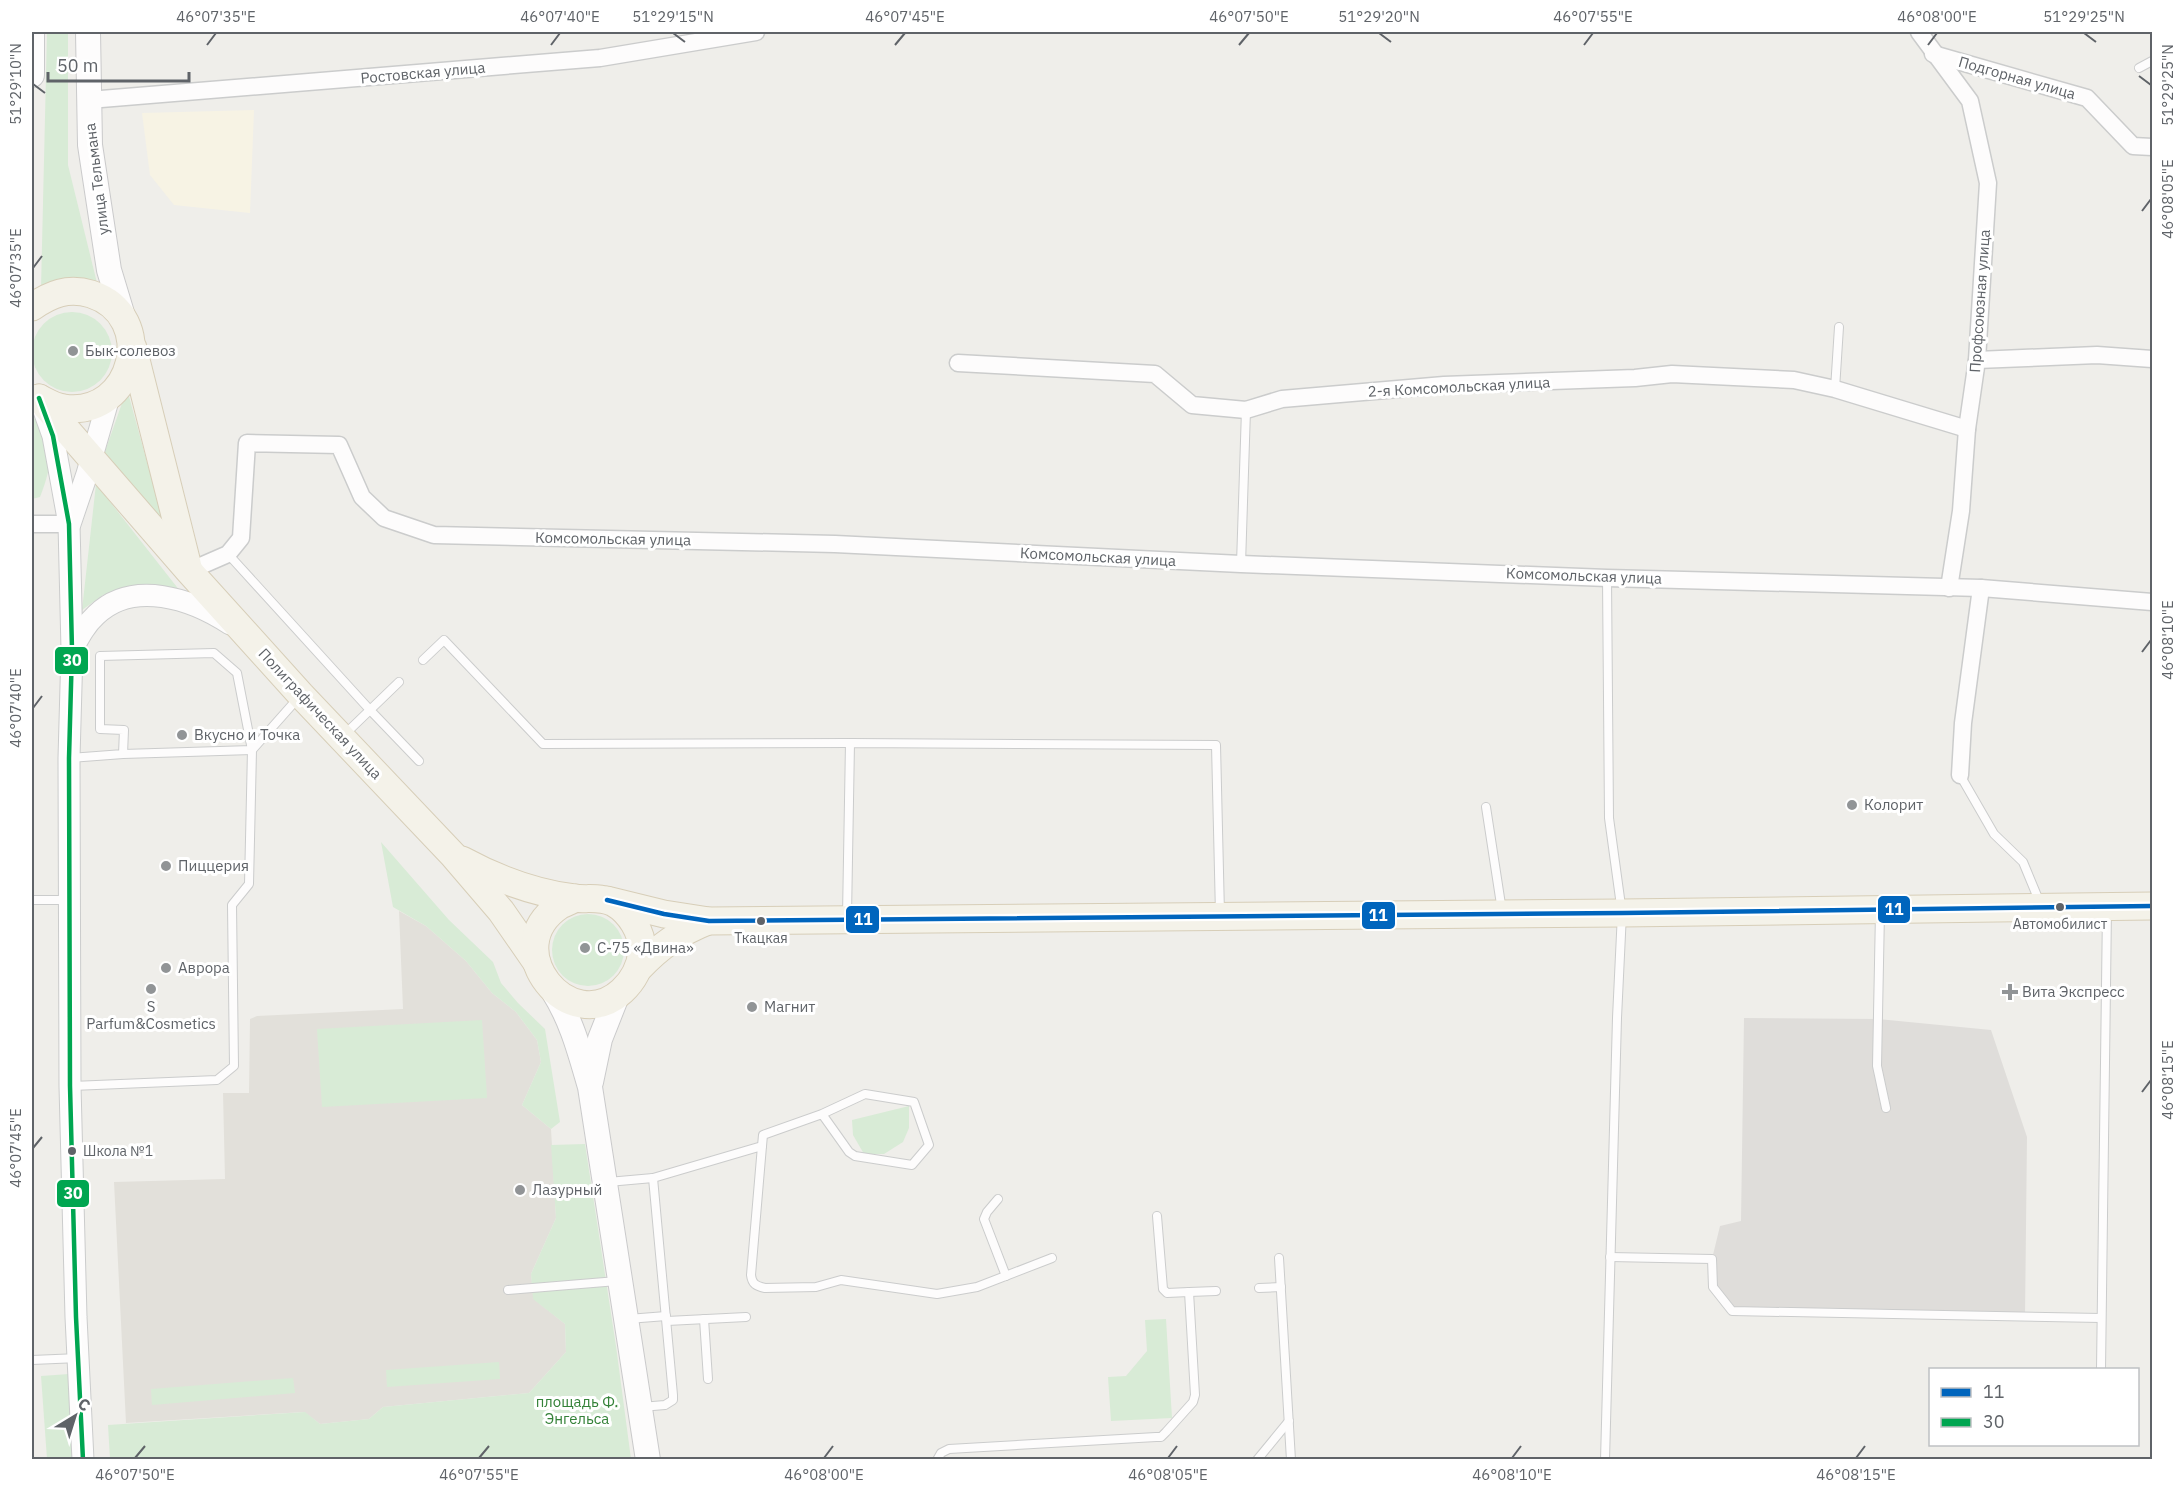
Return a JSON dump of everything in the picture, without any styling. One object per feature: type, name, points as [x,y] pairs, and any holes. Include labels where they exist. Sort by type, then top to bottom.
[{"type":"main road","points":[[32,32],[32,75]]},
{"type":"main road","name":"улица Тельмана","points":[[88,32],[90,145],[109,270],[128,330],[130,363],[122,382],[109,397]]},
{"type":"main road","points":[[32,307],[48,296],[63,291],[81,291],[100,297],[116,309],[128,330]]},
{"type":"main road","name":"Полиграфическая улица","points":[[128,330],[189,571]]},
{"type":"main road","points":[[35,395],[57,407],[75,409],[91,406],[109,397]]},
{"type":"main road","name":"Полиграфическая улица","points":[[35,395],[301,695],[453,855],[501,911],[537,963],[544,980],[553,991]]},
{"type":"main road","name":"Полиграфическая улица","points":[[453,855],[486,873],[515,884],[576,898],[589,897],[607,900],[664,914],[709,921],[2152,906]]},
{"type":"main road","points":[[537,963],[536,941],[542,923],[559,906],[576,898]]},
{"type":"main road","points":[[607,900],[616,904],[630,917],[639,933],[642,949],[639,968]]},
{"type":"main road","name":"Полиграфическая улица","points":[[617,996],[631,983],[639,968],[658,949],[688,928],[709,921]]},
{"type":"main road","points":[[553,991],[569,1000],[588,1004],[606,1001],[617,996]]},
{"type":"main road","points":[[553,991],[576,1035],[590,1087],[648,1460]]},
{"type":"main road","points":[[590,1087],[600,1039],[617,996]]},
{"type":"street","name":"Ростовская улица","points":[[89,100],[600,58],[756,32]]},
{"type":"street","name":"Профсоюзная улица","points":[[1919,32],[1970,101],[1988,183],[1977,360],[1967,429],[1961,511],[1949,588]]},
{"type":"street","name":"Подгорная улица","points":[[1934,54],[2087,98],[2133,146],[2152,147]]},
{"type":"street","points":[[1977,360],[2097,356],[2152,359]]},
{"type":"street","name":"2-я Комсомольская улица","points":[[957,363],[1155,374],[1192,405],[1246,410],[1282,399],[1444,385],[1635,378],[1672,374],[1794,380],[1835,389],[1967,429]]},
{"type":"street","name":"улица Тельмана","points":[[35,395],[53,436],[69,524],[72,650],[69,758],[70,1086],[83,1460]]},
{"type":"street","name":"улица Тельмана","points":[[69,524],[109,397]]},
{"type":"street","name":"Комсомольская улица","points":[[228,554],[241,538],[247,443],[339,445],[362,497],[384,518],[434,535],[835,543],[1241,564],[1607,578],[1981,588],[2152,602]]},
{"type":"street","points":[[32,525],[69,524]]},
{"type":"street","points":[[189,571],[228,554]]},
{"type":"street","points":[[1960,775],[1963,723],[1981,588]]},
{"type":"street","name":"улица Тельмана","points":[[72,650],[85,627],[97,613],[118,600],[141,595],[173,599],[211,611],[249,636]]},
{"type":"lane","points":[[2139,68],[2152,61]]},
{"type":"lane","points":[[1835,389],[1839,327]]},
{"type":"lane","points":[[1241,564],[1246,410]]},
{"type":"lane","points":[[228,554],[419,761]]},
{"type":"lane","points":[[1605,1460],[1622,913],[1609,818],[1607,578]]},
{"type":"lane","points":[[423,660],[444,640],[543,744],[1216,745],[1220,916]]},
{"type":"lane","points":[[70,1086],[217,1080],[234,1066],[232,905],[249,884],[252,750],[237,673],[214,653],[100,656],[100,729],[124,730],[123,754]]},
{"type":"lane","points":[[341,738],[399,682]]},
{"type":"lane","points":[[69,758],[252,750],[301,695]]},
{"type":"lane","points":[[847,919],[850,743]]},
{"type":"lane","points":[[1960,775],[1994,834],[2023,862],[2042,906]]},
{"type":"lane","points":[[1486,807],[1502,914]]},
{"type":"lane","points":[[32,900],[70,900]]},
{"type":"lane","points":[[2101,1368],[2107,905]]},
{"type":"lane","points":[[1880,909],[1877,1066],[1886,1108]]},
{"type":"lane","points":[[822,1114],[849,1152],[862,1158],[912,1165],[929,1145],[914,1102],[865,1094],[822,1114],[763,1135],[751,1275],[752,1281],[757,1286],[816,1287],[841,1280],[937,1294],[977,1287],[1052,1258]]},
{"type":"lane","points":[[605,1183],[654,1178],[762,1146]]},
{"type":"lane","points":[[640,1407],[665,1405],[673,1400],[654,1178]]},
{"type":"lane","points":[[998,1198],[984,1219],[1006,1276]]},
{"type":"lane","points":[[1157,1216],[1163,1289],[1167,1293],[1216,1291]]},
{"type":"lane","points":[[1610,1257],[1712,1259],[1713,1287],[1732,1311],[2101,1318]]},
{"type":"lane","points":[[1279,1258],[1291,1460]]},
{"type":"lane","points":[[508,1290],[620,1281]]},
{"type":"lane","points":[[1259,1288],[1281,1287]]},
{"type":"lane","points":[[937,1460],[942,1452],[949,1449],[1161,1437],[1193,1402],[1195,1395],[1189,1292]]},
{"type":"lane","points":[[626,1319],[746,1317]]},
{"type":"lane","points":[[704,1319],[708,1379]]},
{"type":"lane","points":[[32,1360],[79,1358]]},
{"type":"lane","points":[[1257,1460],[1289,1421]]},
{"type":"shaded area","points":[[254,110],[250,213],[174,205],[150,175],[142,113]]},
{"type":"shaded area","name":"Школа №1","points":[[399,911],[426,926],[466,961],[492,993],[516,1012],[537,1040],[541,1062],[522,1105],[551,1129],[556,1218],[531,1274],[534,1299],[565,1324],[566,1352],[529,1393],[383,1407],[369,1419],[320,1424],[304,1412],[126,1423],[114,1182],[225,1179],[223,1093],[249,1093],[250,1019],[257,1016],[403,1009]]},
{"type":"shaded area","points":[[1744,1018],[1878,1019],[1991,1030],[2027,1137],[2025,1317],[1732,1311],[1713,1287],[1712,1259],[1720,1226],[1741,1221]]},
{"type":"green space","points":[[47,32],[68,32],[68,165],[98,287],[41,288]]},
{"type":"green space","points":[[72,312],[87,315],[100,324],[109,337],[112,352],[109,367],[100,380],[87,389],[72,392],[57,389],[44,380],[35,367],[32,352],[35,337],[44,324],[57,315]]},
{"type":"green space","points":[[127,389],[165,528],[103,457]]},
{"type":"green space","points":[[32,414],[44,436],[49,463],[40,497],[32,499]]},
{"type":"green space","points":[[96,484],[180,591],[124,588],[103,595],[82,610]]},
{"type":"green space","points":[[381,842],[449,920],[493,962],[501,983],[545,1029],[560,1122],[551,1129],[522,1105],[541,1062],[537,1040],[516,1012],[492,993],[466,961],[426,926],[393,907]]},
{"type":"green space","points":[[588,914],[608,920],[618,930],[624,950],[618,970],[608,980],[588,986],[568,980],[558,970],[552,950],[558,930],[568,920]]},
{"type":"green space","points":[[482,1020],[487,1098],[322,1107],[317,1029]]},
{"type":"green space","points":[[909,1106],[909,1128],[903,1142],[884,1154],[864,1154],[853,1135],[852,1120]]},
{"type":"green space","name":"площадь Ф. Энгельса","points":[[585,1144],[631,1459],[110,1459],[108,1425],[305,1412],[320,1424],[369,1419],[383,1407],[529,1393],[566,1352],[565,1324],[533,1299],[531,1274],[556,1218],[551,1145]]},
{"type":"green space","points":[[1166,1319],[1172,1418],[1111,1421],[1108,1377],[1126,1376],[1147,1351],[1145,1320]]},
{"type":"green space","points":[[499,1362],[500,1379],[387,1387],[386,1370]]},
{"type":"green space","points":[[69,1374],[73,1458],[47,1459],[41,1376]]},
{"type":"green space","points":[[293,1378],[295,1393],[152,1405],[151,1389]]},
{"type":"transit line","name":"30","points":[[39,398],[53,436],[69,524],[72,650],[69,758],[70,1086],[76,1317],[83,1460]]},
{"type":"transit line","name":"11","points":[[607,900],[664,914],[709,921],[2152,906]]},
{"type":"place","name":"Бык-солевоз","points":[[73,351]]},
{"type":"place","name":"Вкусно и Точка","points":[[182,735]]},
{"type":"place","name":"Колорит","points":[[1852,805]]},
{"type":"place","name":"Пиццерия","points":[[166,866]]},
{"type":"place","name":"Автомобилист","points":[[2060,907]]},
{"type":"place","name":"Ткацкая","points":[[761,921]]},
{"type":"place","name":"С-75 «Двина»","points":[[585,948]]},
{"type":"place","name":"Аврора","points":[[166,968]]},
{"type":"place","name":"S Parfum&Cosmetics","points":[[151,989]]},
{"type":"place","name":"Вита Экспресс","points":[[2010,992]]},
{"type":"place","name":"Магнит","points":[[752,1007]]},
{"type":"place","name":"Школа №1","points":[[72,1151]]},
{"type":"place","name":"Лазурный","points":[[520,1190]]}]
